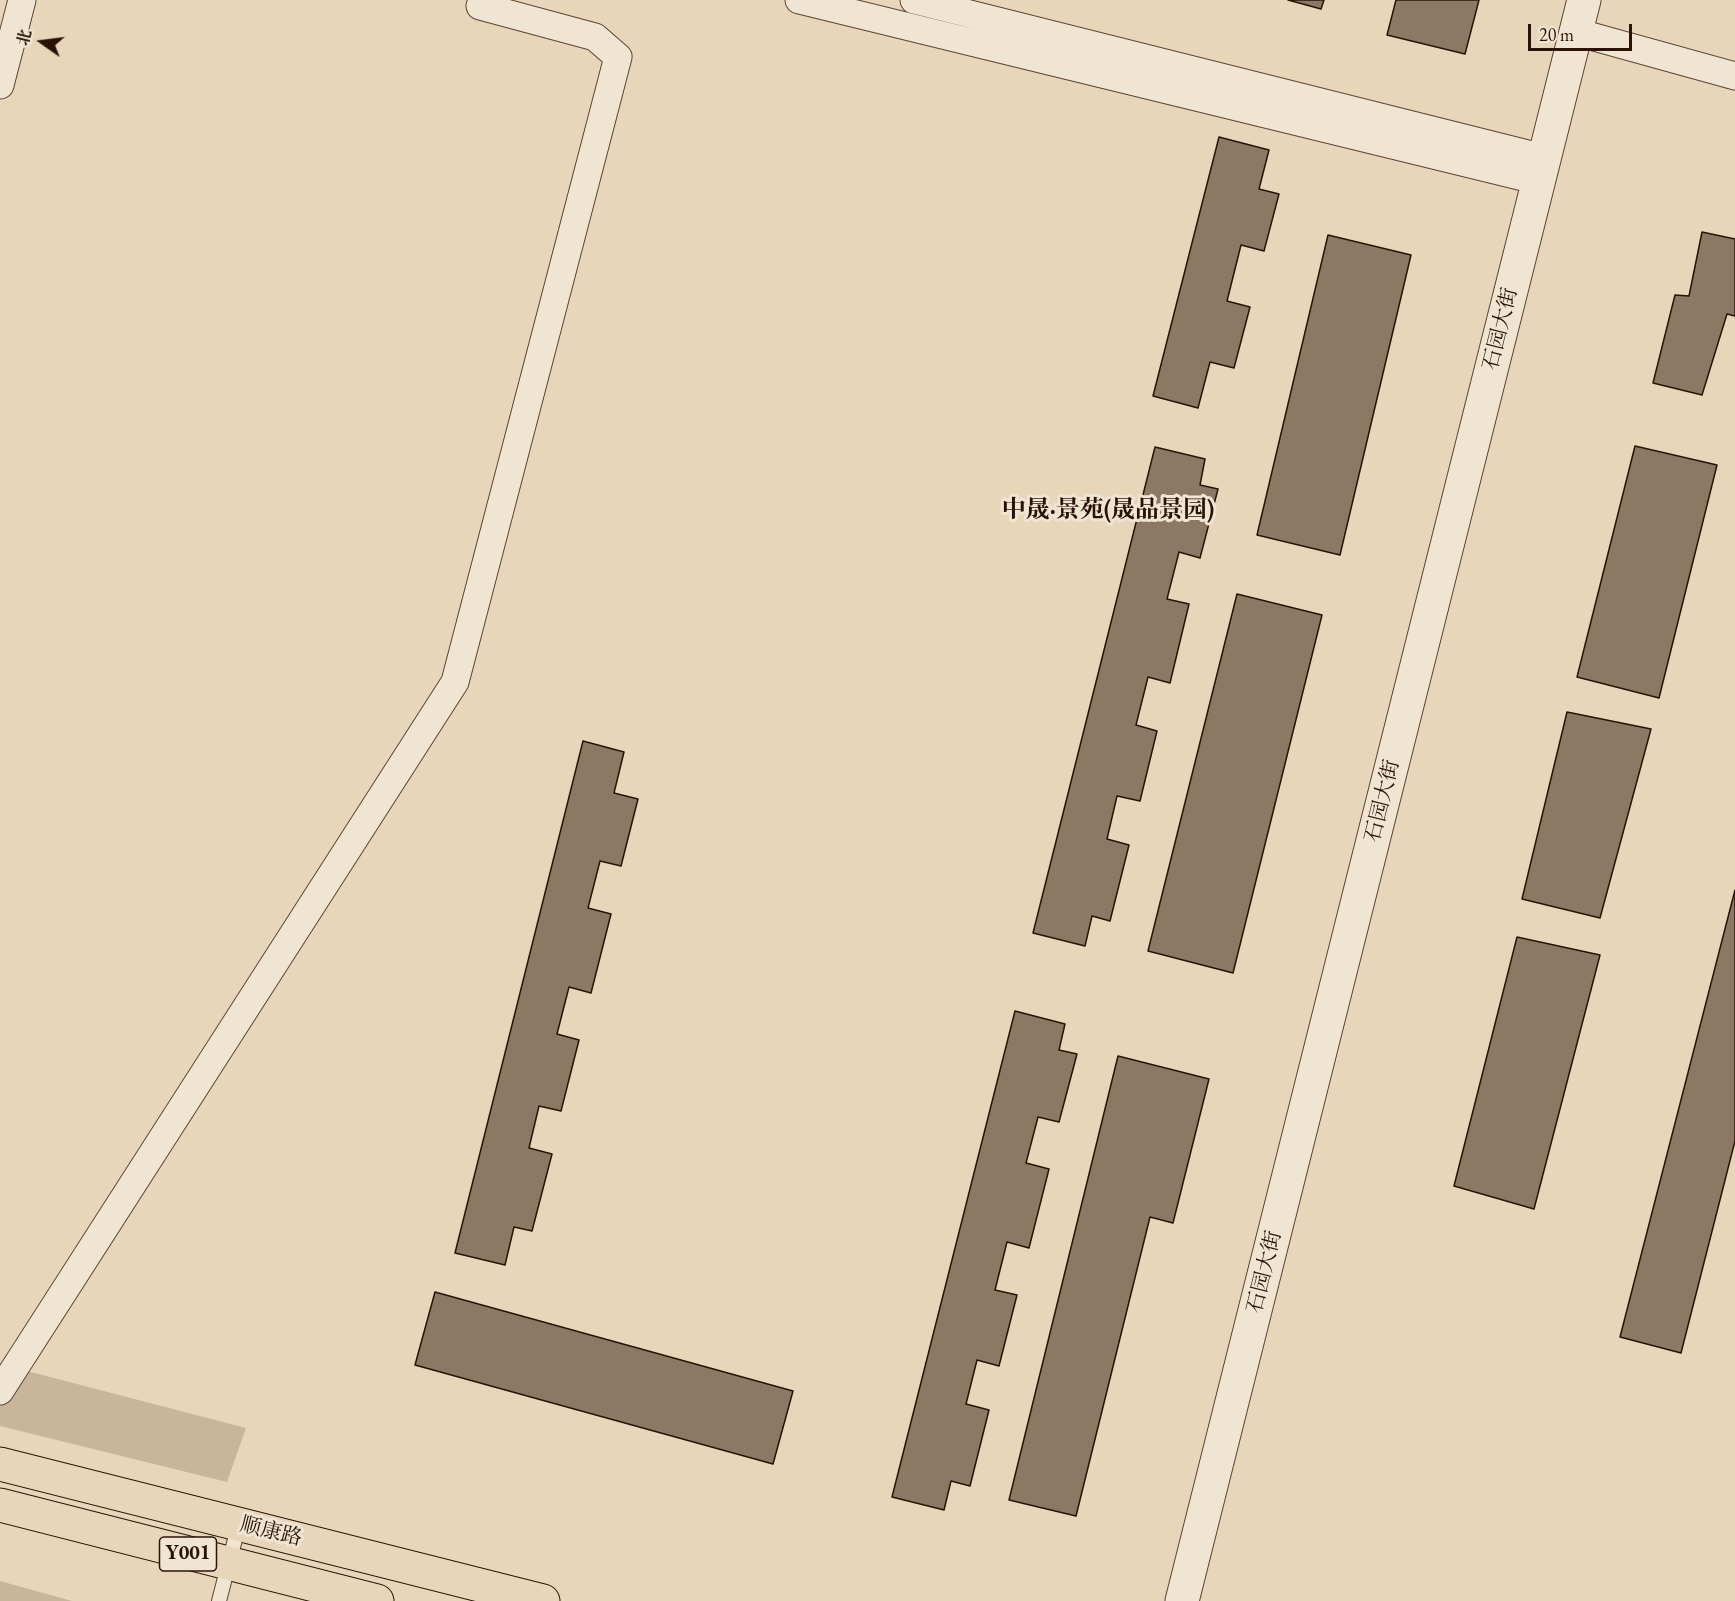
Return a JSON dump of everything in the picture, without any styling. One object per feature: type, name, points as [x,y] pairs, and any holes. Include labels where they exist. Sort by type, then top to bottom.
[{"type":"main road","name":"顺康路","points":[[0,1464],[543,1601]]},
{"type":"main road","name":"顺康路","points":[[0,1505],[377,1601]]},
{"type":"street","points":[[0,85],[22,0]]},
{"type":"street","points":[[799,0],[922,30],[1542,169]]},
{"type":"street","name":"石园大街","points":[[1182,1601],[1584,0]]},
{"type":"street","points":[[924,1],[1542,169]]},
{"type":"street","points":[[0,1391],[455,682],[618,57],[595,37],[480,6]]},
{"type":"street","points":[[1576,32],[1735,76]]},
{"type":"lane","points":[[922,30],[924,1]]},
{"type":"lane","points":[[219,1601],[239,1524]]},
{"type":"shaded area","points":[[0,1364],[246,1428],[227,1482],[0,1426]]},
{"type":"shaded area","points":[[0,1581],[72,1601],[0,1601]]},
{"type":"building","points":[[1288,0],[1324,0],[1321,9]]},
{"type":"building","points":[[1396,0],[1479,0],[1465,54],[1387,35]]},
{"type":"building","points":[[1219,137],[1269,150],[1259,189],[1279,194],[1264,251],[1241,245],[1227,301],[1250,307],[1234,368],[1210,362],[1198,408],[1153,396]]},
{"type":"building","points":[[1702,232],[1735,239],[1735,316],[1727,314],[1702,395],[1653,383],[1675,295],[1689,296]]},
{"type":"building","points":[[1328,235],[1411,255],[1340,555],[1257,535]]},
{"type":"building","points":[[1635,446],[1717,465],[1659,698],[1577,677]]},
{"type":"building","points":[[1155,447],[1205,459],[1200,485],[1218,489],[1200,558],[1179,552],[1167,599],[1189,604],[1170,683],[1148,677],[1136,725],[1157,731],[1140,801],[1117,796],[1107,839],[1129,845],[1110,921],[1092,916],[1085,946],[1033,933]]},
{"type":"building","points":[[1237,594],[1322,615],[1233,973],[1148,951]]},
{"type":"building","points":[[1567,712],[1651,729],[1600,918],[1522,899]]},
{"type":"building","points":[[583,741],[624,752],[614,793],[638,799],[621,866],[600,861],[588,908],[611,914],[591,993],[569,987],[557,1034],[579,1040],[561,1111],[539,1106],[529,1148],[552,1154],[532,1231],[514,1227],[505,1265],[455,1253]]},
{"type":"building","points":[[1735,890],[1735,1141],[1681,1353],[1620,1337]]},
{"type":"building","points":[[1517,937],[1600,955],[1534,1209],[1454,1186]]},
{"type":"building","points":[[1015,1011],[1065,1024],[1059,1050],[1077,1054],[1059,1122],[1038,1117],[1026,1163],[1049,1169],[1029,1248],[1007,1242],[995,1290],[1017,1295],[999,1366],[977,1360],[966,1404],[989,1410],[970,1486],[951,1481],[944,1510],[892,1497]]},
{"type":"building","points":[[1118,1056],[1209,1079],[1173,1223],[1150,1217],[1076,1516],[1009,1500]]},
{"type":"building","points":[[435,1292],[793,1391],[773,1464],[415,1365]]},
{"type":"district","name":"中晟·景苑(晟品景园)","points":[[1108,510]]}]
